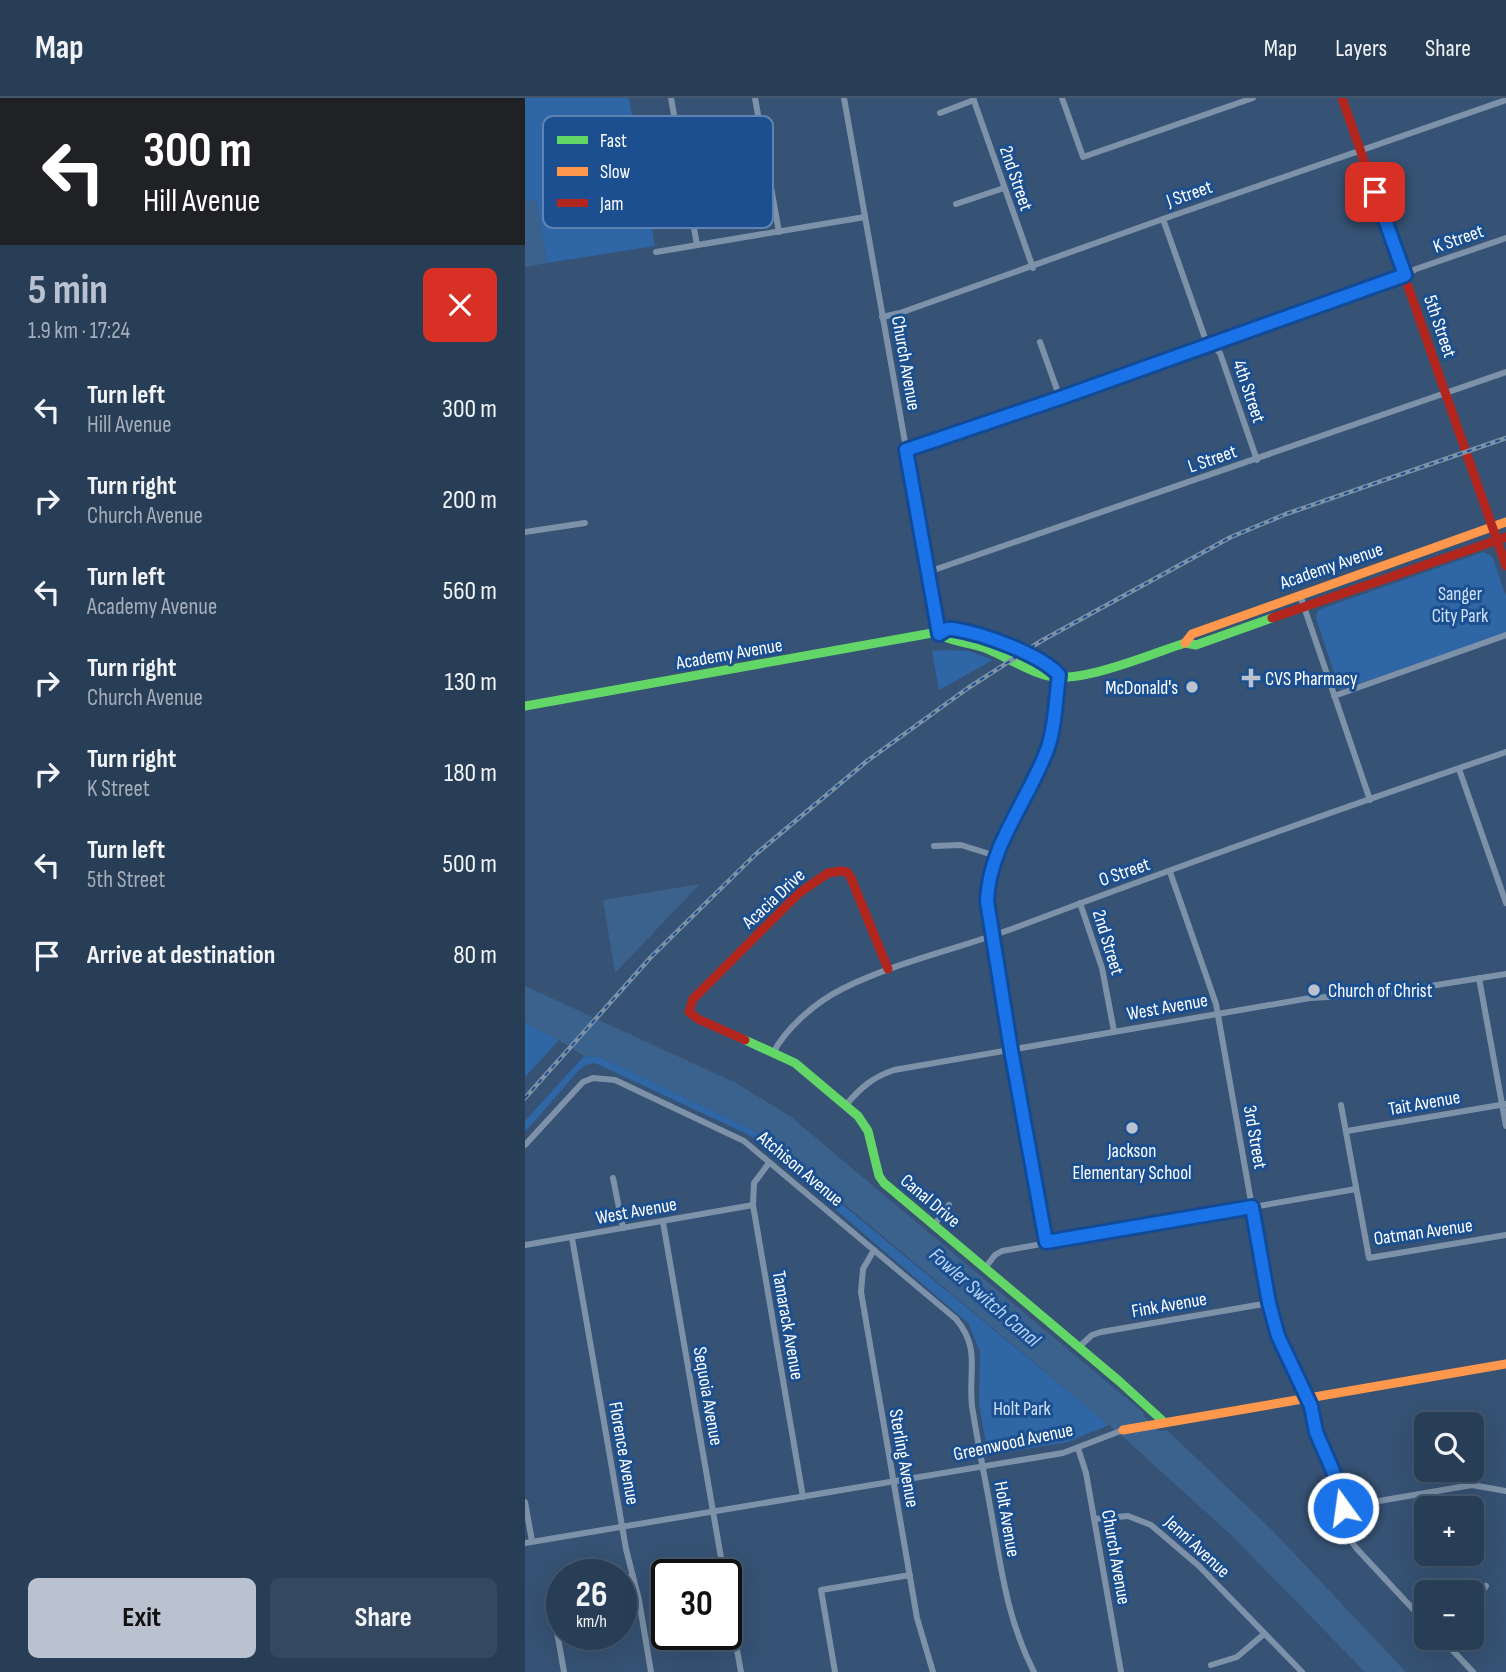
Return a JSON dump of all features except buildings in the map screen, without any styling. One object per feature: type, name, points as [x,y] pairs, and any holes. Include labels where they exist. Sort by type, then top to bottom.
[{"type":"street","points":[[671,98],[674,116]]},
{"type":"street","points":[[755,98],[758,116]]},
{"type":"street","name":"Church Avenue","points":[[844,98],[939,634]]},
{"type":"street","points":[[1062,98],[1083,157],[1253,98]]},
{"type":"street","name":"5th Street","points":[[1342,98],[1493,527],[1502,538],[1506,566]]},
{"type":"street","points":[[940,113],[973,99]]},
{"type":"street","name":"2nd Street","points":[[973,99],[1033,268]]},
{"type":"street","name":"J Street","points":[[882,317],[1033,268],[1163,219],[1506,100]]},
{"type":"street","points":[[956,204],[1004,188]]},
{"type":"street","points":[[773,198],[779,232]]},
{"type":"street","points":[[656,252],[865,217]]},
{"type":"street","name":"4th Street","points":[[1163,219],[1205,338],[1220,353],[1257,460]]},
{"type":"street","points":[[694,228],[697,245]]},
{"type":"street","name":"K Street","points":[[906,450],[1213,345],[1506,238]]},
{"type":"street","points":[[1040,342],[1060,398]]},
{"type":"street","name":"L Street","points":[[927,572],[1506,372]]},
{"type":"street","points":[[525,532],[585,523]]},
{"type":"street","name":"Academy Avenue","points":[[1185,643],[1192,634],[1506,523]]},
{"type":"street","name":"Academy Avenue","points":[[525,706],[939,634],[947,629],[985,636],[1046,664],[1059,675],[1072,677],[1090,674],[1185,643],[1196,645],[1502,538]]},
{"type":"street","points":[[1391,577],[1402,566],[1421,559],[1424,551]]},
{"type":"street","points":[[1300,594],[1370,800]]},
{"type":"street","points":[[1334,696],[1506,635]]},
{"type":"street","points":[[1046,1242],[992,936],[988,886],[996,856],[1049,748],[1059,675]]},
{"type":"street","name":"O Street","points":[[773,1053],[784,1036],[821,1002],[844,988],[925,956],[992,936],[1216,853],[1506,752]]},
{"type":"street","points":[[1459,769],[1506,903]]},
{"type":"street","points":[[934,846],[961,845],[996,856]]},
{"type":"street","name":"Acacia Drive","points":[[689,1012],[693,999],[799,893],[837,870],[842,869],[851,878],[888,970]]},
{"type":"street","name":"3rd Street","points":[[1170,872],[1218,1013],[1269,1303],[1278,1336],[1307,1397],[1319,1441],[1337,1483],[1349,1538],[1414,1610]]},
{"type":"street","name":"2nd Street","points":[[1080,903],[1102,968],[1114,1031]]},
{"type":"street","name":"West Avenue","points":[[846,1105],[859,1090],[881,1074],[1310,998],[1380,994],[1506,974]]},
{"type":"street","points":[[1479,978],[1506,1126]]},
{"type":"street","name":"Canal Drive","points":[[689,1012],[698,1019],[804,1069],[846,1105],[868,1130],[879,1176],[884,1183],[1164,1422]]},
{"type":"street","name":"Atchison Avenue","points":[[525,1145],[574,1090],[593,1078],[615,1080],[744,1141],[963,1327]]},
{"type":"street","name":"Tait Avenue","points":[[1347,1131],[1504,1104]]},
{"type":"street","name":"Oatman Avenue","points":[[1341,1105],[1369,1258],[1506,1235]]},
{"type":"street","name":"Tamarack Avenue","points":[[769,1163],[754,1183],[753,1205],[803,1497]]},
{"type":"street","points":[[613,1178],[622,1228]]},
{"type":"street","points":[[985,1268],[998,1252],[1356,1189]]},
{"type":"street","name":"West Avenue","points":[[525,1245],[753,1205]]},
{"type":"street","points":[[934,1225],[949,1205]]},
{"type":"street","name":"Sequoia Avenue","points":[[663,1222],[721,1559]]},
{"type":"street","name":"Florence Avenue","points":[[572,1238],[629,1559]]},
{"type":"street","name":"Sterling Avenue","points":[[874,1250],[863,1269],[861,1292],[920,1633],[933,1672]]},
{"type":"street","name":"Fink Avenue","points":[[1079,1347],[1092,1335],[1101,1332],[1269,1303]]},
{"type":"street","name":"Holt Avenue","points":[[963,1327],[973,1355],[972,1406],[1009,1611],[1017,1637],[1034,1672]]},
{"type":"street","name":"Greenwood Avenue","points":[[528,1542],[1063,1453],[1123,1430],[1152,1424],[1506,1364]]},
{"type":"street","name":"Church Avenue","points":[[1078,1448],[1094,1519],[1121,1672]]},
{"type":"street","points":[[1315,1512],[1472,1485],[1506,1491]]},
{"type":"street","points":[[525,1502],[528,1542]]},
{"type":"street","name":"Jenni Avenue","points":[[1094,1519],[1128,1516],[1151,1525],[1199,1566],[1302,1672]]},
{"type":"street","points":[[835,1672],[821,1590],[910,1575]]},
{"type":"street","name":"Florence Avenue","points":[[637,1597],[651,1672]]},
{"type":"street","points":[[1211,1665],[1237,1657],[1264,1634]]},
{"type":"street","points":[[560,1650],[564,1672]]},
{"type":"street","points":[[737,1650],[741,1672]]},
{"type":"street","points":[[1452,1650],[1473,1672]]},
{"type":"green space","points":[[525,98],[629,98],[632,116],[543,116],[543,228],[652,228],[655,246],[547,263],[536,201],[525,202]]},
{"type":"green space","name":"Sanger City Park","points":[[1483,552],[1492,556],[1506,596],[1506,633],[1340,690],[1316,618],[1318,610]]},
{"type":"green space","points":[[932,651],[969,651],[993,660],[939,690]]},
{"type":"green space","points":[[525,1023],[559,1040],[525,1077]]},
{"type":"green space","name":"Holt Park","points":[[584,1056],[600,1057],[751,1129],[1109,1425],[1068,1442],[995,1454],[987,1450],[979,1403],[980,1352],[969,1324],[749,1135],[595,1063],[579,1070],[525,1132],[525,1121]]},
{"type":"water","points":[[536,200],[547,263],[525,267],[525,202]]},
{"type":"water","points":[[700,884],[615,973],[603,900]]},
{"type":"water","name":"Fowler Switch Canal","points":[[525,986],[736,1083],[791,1117],[1144,1413],[1159,1431],[1167,1430],[1273,1531],[1406,1672],[1365,1672],[1231,1535],[1123,1437],[751,1129],[600,1057],[584,1056],[525,1023]]},
{"type":"railway","points":[[525,1098],[651,957],[756,854],[867,761],[968,688],[1041,641],[1231,537],[1286,514],[1506,438]]},
{"type":"traffic: fast","points":[[939,634],[985,648],[1044,675],[1058,677],[1094,673],[1185,643],[1196,645],[1272,618]]},
{"type":"traffic: fast","points":[[525,706],[949,630],[973,633]]},
{"type":"traffic: fast","points":[[745,1040],[795,1063],[858,1116],[868,1131],[879,1176],[884,1183],[1164,1422]]},
{"type":"traffic: slow","points":[[1185,643],[1192,634],[1506,522]]},
{"type":"traffic: slow","points":[[973,633],[1019,650],[1059,675]]},
{"type":"traffic: slow","points":[[1123,1430],[1506,1364]]},
{"type":"traffic: jam","points":[[1342,98],[1506,566]]},
{"type":"traffic: jam","points":[[1272,618],[1506,537]]},
{"type":"traffic: jam","points":[[745,1040],[698,1019],[689,1012],[693,999],[799,893],[828,873],[847,872],[851,878],[888,969]]},
{"type":"place","name":"CVS Pharmacy","points":[[1251,678]]},
{"type":"place","name":"McDonald's","points":[[1192,687]]},
{"type":"place","name":"Church of Christ","points":[[1314,990]]},
{"type":"place","name":"Jackson Elementary School","points":[[1132,1128]]},
{"type":"route","points":[[1343,1508],[1333,1471],[1316,1432],[1311,1406],[1278,1336],[1269,1303],[1252,1207],[1046,1242],[987,901],[996,856],[1049,748],[1059,675],[1046,664],[985,636],[953,629],[939,634],[906,450],[1369,290],[1405,275],[1375,192]]}]
